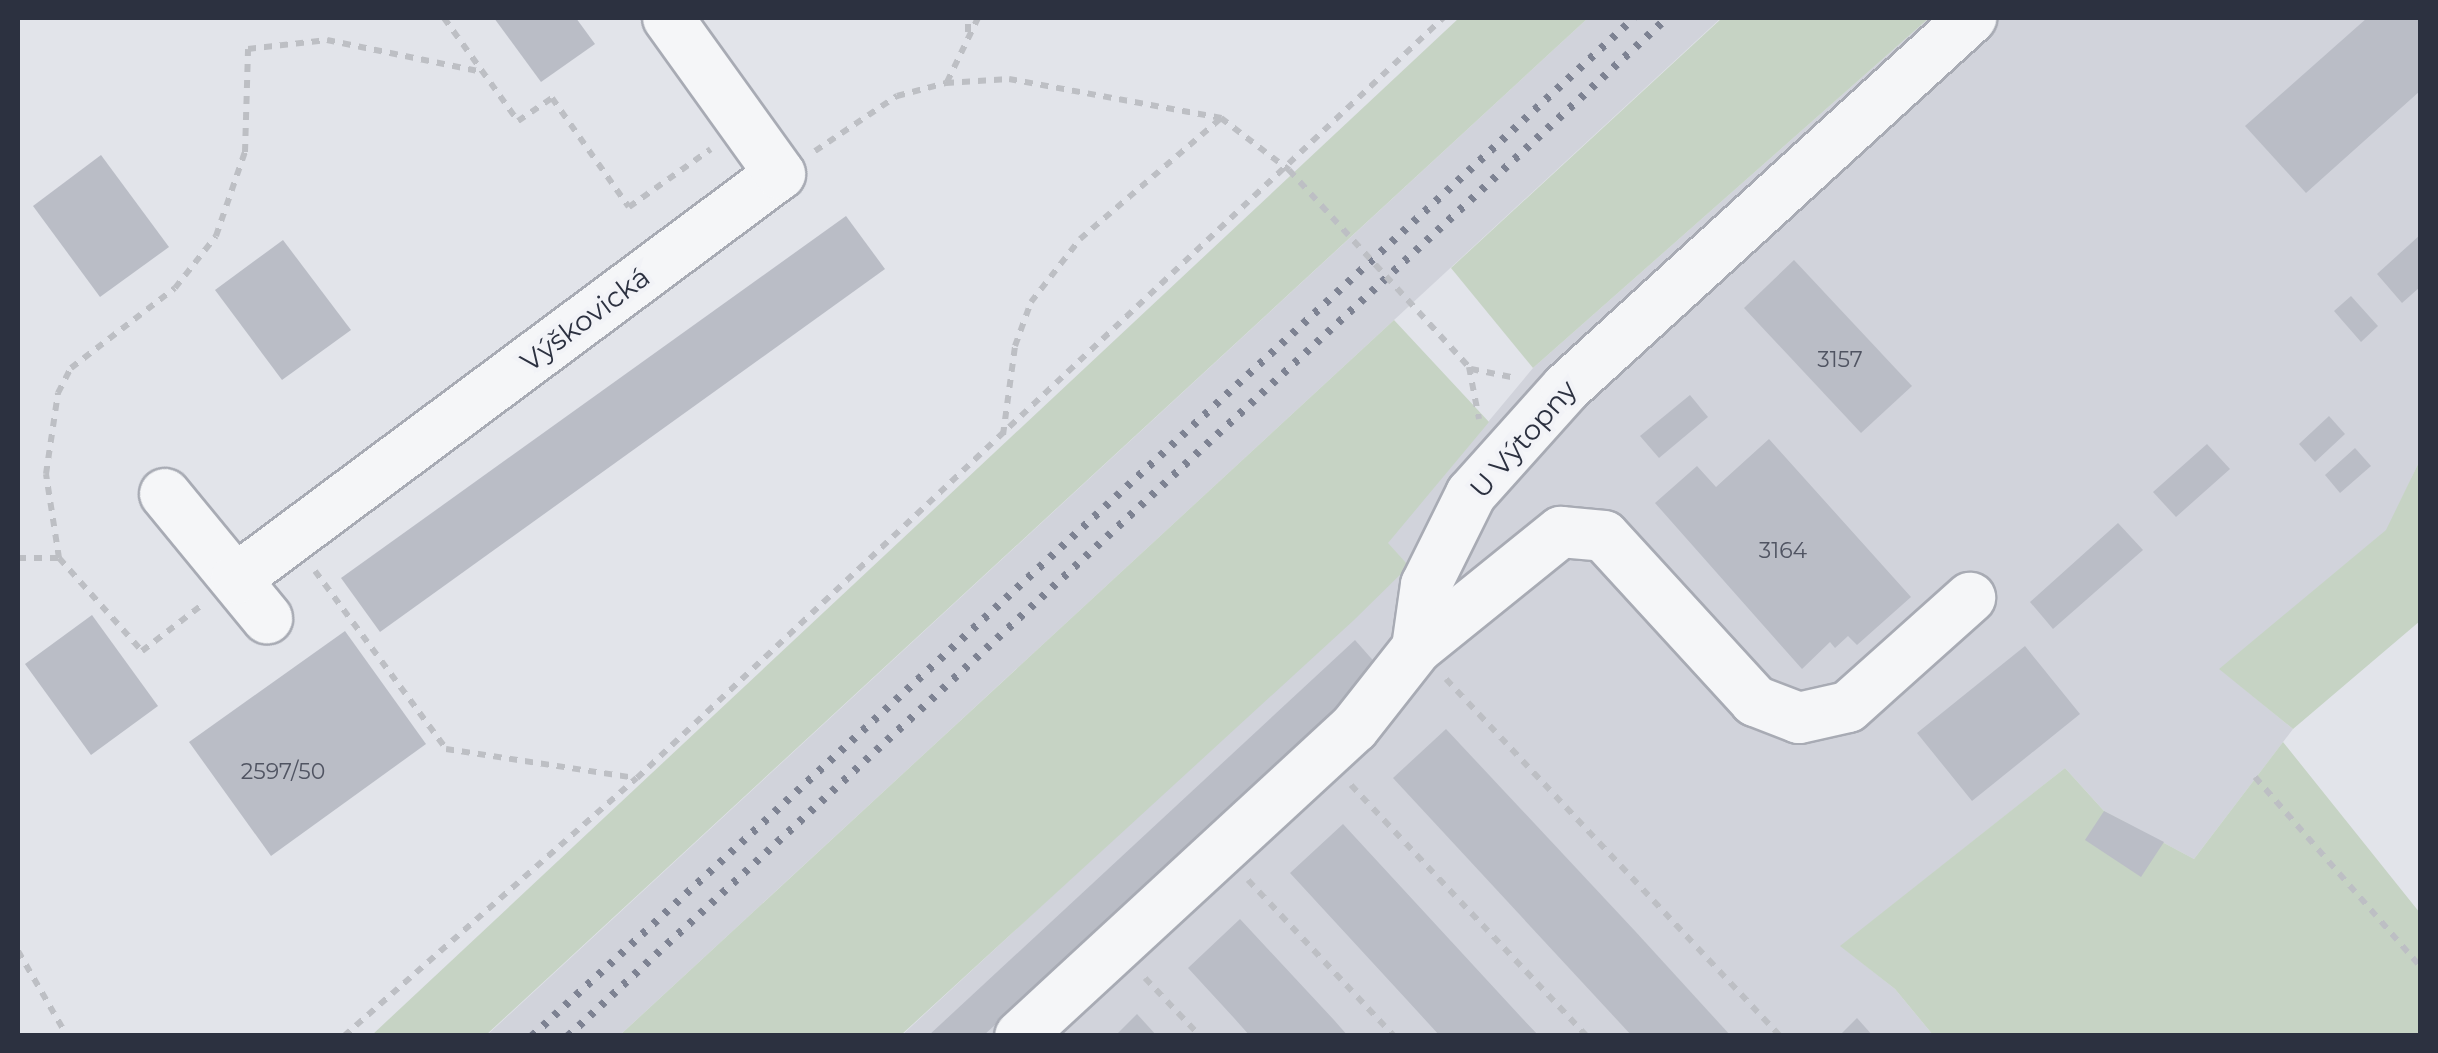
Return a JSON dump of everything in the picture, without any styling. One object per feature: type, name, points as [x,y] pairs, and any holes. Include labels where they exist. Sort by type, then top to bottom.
[{"type":"street","points":[[668,18],[780,174]]},
{"type":"street","name":"U Výtopny","points":[[1417,648],[1426,585],[1480,484],[1653,303],[1972,18]]},
{"type":"street","name":"Výškovická","points":[[236,579],[780,174]]},
{"type":"street","points":[[165,494],[267,618]]},
{"type":"street","points":[[1020,1036],[1323,756],[1417,648],[1562,532],[1604,536],[1754,701],[1799,718],[1848,707],[1970,598]]},
{"type":"path","points":[[444,18],[518,121],[552,98],[629,207],[713,148],[702,131]]},
{"type":"path","points":[[968,18],[968,38]]},
{"type":"path","points":[[946,83],[978,18]]},
{"type":"path","points":[[344,1036],[636,778],[1289,170],[1443,18]]},
{"type":"path","points":[[236,579],[142,651],[59,558],[46,474],[58,394],[70,368],[175,288],[216,236],[245,152],[248,49],[327,40],[483,72]]},
{"type":"path","points":[[780,174],[897,96],[946,83],[1009,79],[1221,118],[1289,170],[1471,369]]},
{"type":"path","points":[[1003,436],[1015,346],[1032,302],[1080,238],[1221,118]]},
{"type":"path","points":[[291,538],[446,748],[636,778]]},
{"type":"path","points":[[18,558],[59,558]]},
{"type":"path","points":[[1417,648],[1780,1036]]},
{"type":"path","points":[[1323,756],[1587,1036]]},
{"type":"path","points":[[2255,776],[2420,966]]},
{"type":"path","points":[[1220,850],[1394,1036]]},
{"type":"path","points":[[1116,947],[1200,1036]]},
{"type":"path","points":[[18,952],[67,1036]]},
{"type":"shaded area","points":[[1588,18],[1721,18],[620,1035],[486,1036]]},
{"type":"shaded area","points":[[1929,18],[2420,18],[2420,460],[2387,530],[2220,669],[2293,729],[2194,859],[2104,811],[2065,768],[1841,946],[1895,989],[1933,1035],[901,1036],[1409,566],[1387,543],[1533,368]]},
{"type":"green space","points":[[1459,18],[1588,18],[486,1035],[372,1035]]},
{"type":"green space","points":[[1722,18],[1929,18],[1533,368],[1451,268]]},
{"type":"green space","points":[[1394,320],[1489,422],[1388,543],[1409,566],[1354,620],[901,1035],[619,1036]]},
{"type":"green space","points":[[2420,460],[2420,621],[2293,729],[2219,669],[2386,530]]},
{"type":"green space","points":[[2283,742],[2420,913],[2420,1035],[1933,1035],[1895,989],[1840,946],[2065,768],[2104,811],[2194,859]]},
{"type":"building","points":[[494,18],[576,18],[595,44],[541,82]]},
{"type":"building","points":[[2367,18],[2420,18],[2420,91],[2306,193],[2245,126]]},
{"type":"building","points":[[101,155],[169,247],[100,297],[33,206]]},
{"type":"building","points":[[846,216],[885,269],[380,632],[341,578]]},
{"type":"building","points":[[2420,235],[2420,287],[2402,303],[2377,274]]},
{"type":"building","points":[[283,240],[351,330],[282,380],[215,290]]},
{"type":"building","points":[[1794,260],[1912,386],[1861,433],[1744,308]]},
{"type":"building","points":[[2351,296],[2378,326],[2361,342],[2334,311]]},
{"type":"building","points":[[1690,395],[1708,417],[1659,458],[1640,436]]},
{"type":"building","points":[[2329,416],[2345,434],[2315,462],[2299,444]]},
{"type":"building","points":[[1769,439],[1911,597],[1857,645],[1848,636],[1835,648],[1830,642],[1802,669],[1655,503],[1697,466],[1716,487]]},
{"type":"building","points":[[2207,444],[2230,469],[2176,517],[2153,492]]},
{"type":"building","points":[[2355,448],[2371,466],[2340,493],[2325,475]]},
{"type":"building","points":[[2118,523],[2143,550],[2053,629],[2030,602]]},
{"type":"building","points":[[92,615],[158,706],[91,755],[25,664]]},
{"type":"building","points":[[345,631],[426,744],[271,856],[189,742]]},
{"type":"building","points":[[1355,640],[1378,666],[1364,683],[983,1036],[928,1036]]},
{"type":"building","points":[[2025,646],[2080,714],[1972,801],[1917,733]]},
{"type":"building","points":[[1446,729],[1731,1036],[1632,1036],[1393,778]]},
{"type":"building","points":[[2104,811],[2164,842],[2141,877],[2085,840]]},
{"type":"building","points":[[1343,824],[1539,1036],[1440,1036],[1290,873]]},
{"type":"building","points":[[1240,919],[1348,1036],[1250,1036],[1188,968]]},
{"type":"building","points":[[1137,1014],[1157,1036],[1115,1036]]},
{"type":"building","points":[[1857,1018],[1873,1036],[1839,1036]]},
{"type":"railway","points":[[532,1036],[1634,18]]},
{"type":"railway","points":[[568,1036],[1667,18]]}]
